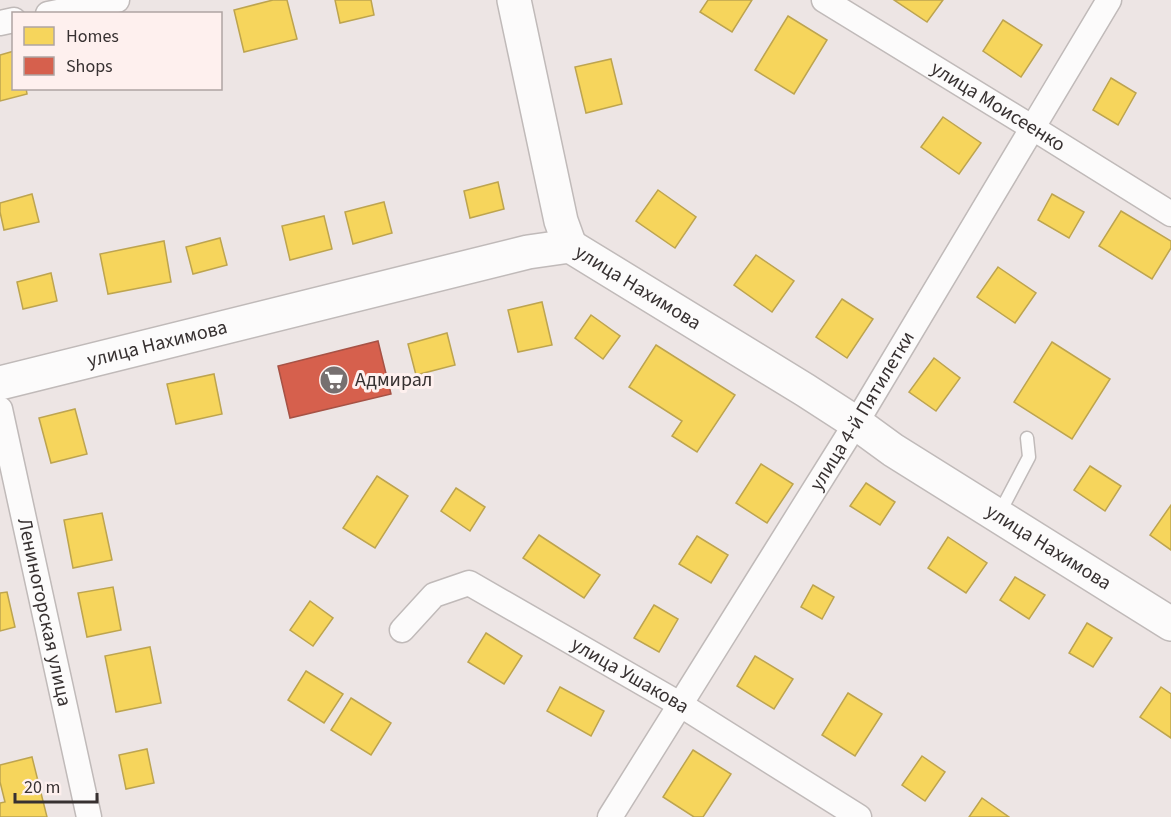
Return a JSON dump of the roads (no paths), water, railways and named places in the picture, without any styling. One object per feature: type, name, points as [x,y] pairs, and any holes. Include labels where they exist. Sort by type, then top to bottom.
[{"type":"street","points":[[58,12],[117,0]]},
{"type":"street","points":[[514,0],[561,221],[570,246]]},
{"type":"street","name":"улица Моисеенко","points":[[824,0],[1171,214]]},
{"type":"street","name":"улица 4-й Пятилетки","points":[[610,817],[856,423],[1110,0]]},
{"type":"street","name":"улица Нахимова","points":[[0,382],[528,252],[570,246],[805,390],[893,450],[1171,624]]},
{"type":"street","name":"Лениногорская улица","points":[[0,409],[89,817]]},
{"type":"street","name":"улица Ушакова","points":[[402,630],[434,595],[469,583],[681,705],[859,817]]},
{"type":"lane","points":[[999,515],[1029,458],[1027,438]]},
{"type":"place","name":"Адмирал","points":[[334,380]]}]
